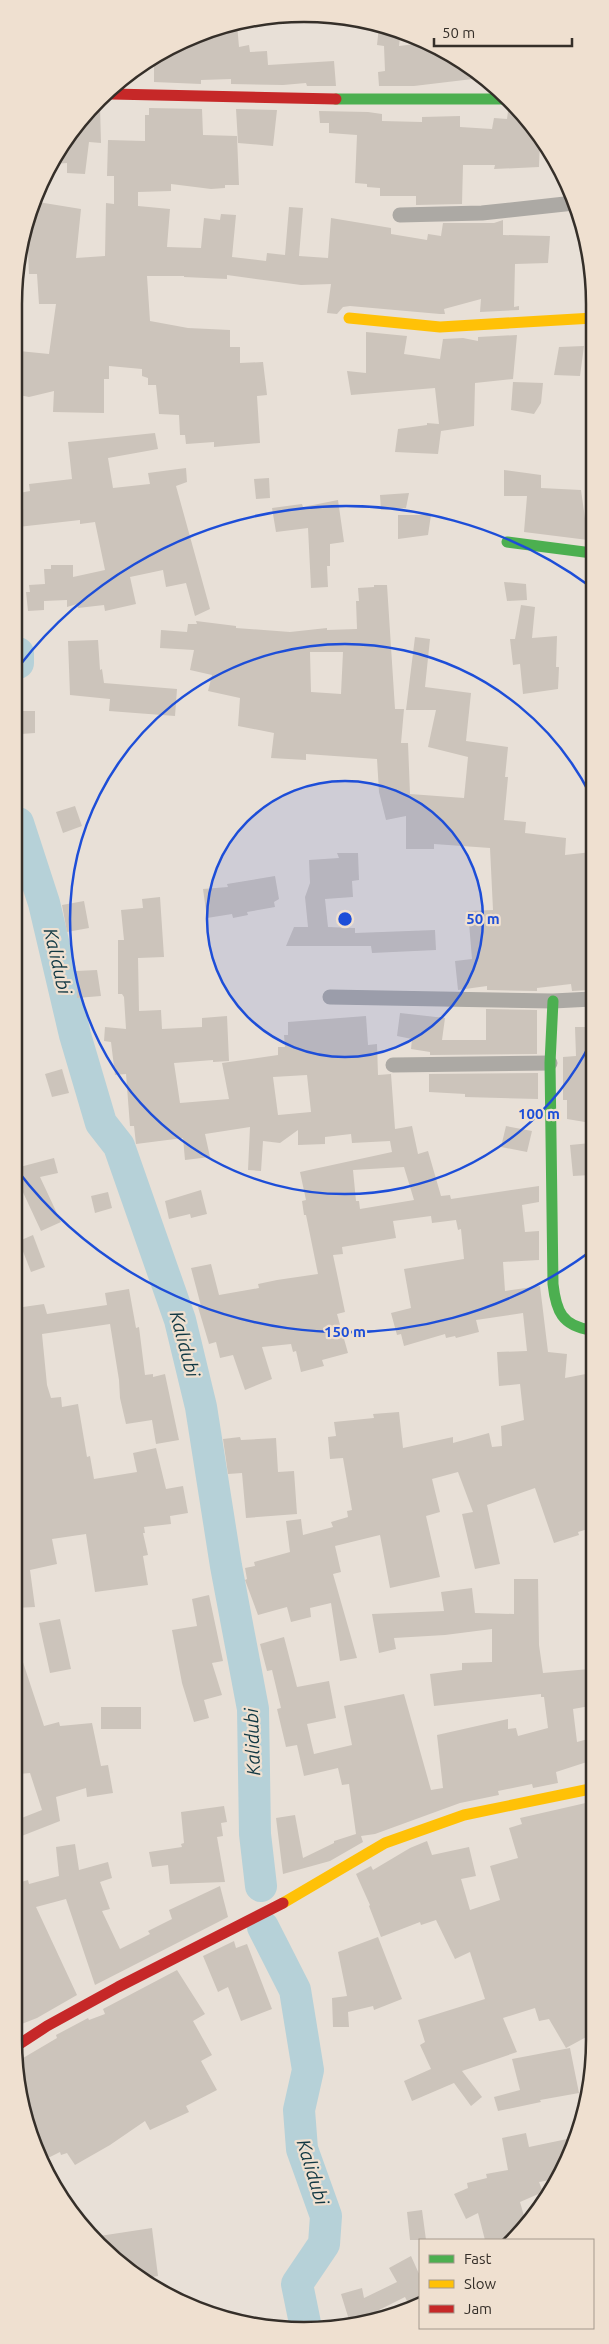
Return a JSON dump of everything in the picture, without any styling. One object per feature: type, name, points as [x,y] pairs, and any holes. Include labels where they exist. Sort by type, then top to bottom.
[{"type":"street","points":[[117,94],[328,99],[497,98]]},
{"type":"street","points":[[400,215],[482,212],[568,204]]},
{"type":"street","points":[[349,318],[440,327],[586,318]]},
{"type":"street","points":[[507,542],[586,552]]},
{"type":"street","points":[[330,997],[554,1001],[586,999]]},
{"type":"street","points":[[554,1001],[550,1063],[552,1274],[554,1303],[564,1318],[577,1330],[586,1330]]},
{"type":"street","points":[[393,1065],[550,1063]]},
{"type":"street","points":[[22,2042],[118,1987],[208,1940],[273,1909],[385,1843],[422,1828],[464,1815],[586,1789]]},
{"type":"building","points":[[238,31],[239,47],[249,45],[250,52],[267,51],[268,65],[334,61],[336,86],[307,86],[306,83],[283,85],[231,84],[231,79],[201,80],[201,84],[154,82],[154,66],[164,60],[214,37]]},
{"type":"building","points":[[378,32],[395,37],[400,39],[399,46],[413,44],[446,60],[473,79],[414,86],[379,86],[378,72],[385,71],[384,46],[377,45]]},
{"type":"building","points":[[149,108],[202,109],[203,135],[237,136],[239,185],[225,185],[225,188],[211,189],[171,184],[171,191],[138,192],[138,206],[170,209],[167,247],[201,248],[204,218],[220,220],[221,214],[236,215],[232,257],[266,261],[267,253],[285,255],[289,207],[303,208],[299,256],[328,258],[331,218],[391,228],[391,234],[427,240],[428,234],[441,236],[443,223],[494,223],[503,220],[503,235],[550,236],[548,263],[515,264],[514,307],[519,306],[519,310],[480,312],[481,299],[444,309],[445,314],[350,306],[343,307],[337,314],[327,313],[331,284],[301,285],[227,275],[227,279],[147,276],[150,321],[188,328],[230,330],[230,347],[240,347],[240,363],[263,362],[267,395],[257,396],[260,443],[214,447],[214,442],[186,444],[185,435],[180,435],[179,415],[159,414],[156,385],[148,385],[148,378],[142,376],[142,369],[109,366],[109,379],[104,379],[104,413],[53,412],[54,391],[29,397],[22,396],[22,351],[49,354],[56,304],[39,304],[37,274],[29,274],[28,250],[37,214],[42,203],[81,209],[76,258],[105,256],[106,203],[114,204],[114,176],[107,176],[108,140],[145,141],[145,115],[149,115]]},
{"type":"building","points":[[236,109],[277,110],[273,146],[238,143]]},
{"type":"building","points":[[100,110],[101,143],[89,142],[85,174],[67,173],[67,163],[60,164],[81,133]]},
{"type":"building","points":[[319,111],[382,114],[382,121],[422,122],[422,117],[460,116],[460,127],[492,129],[494,118],[507,119],[508,111],[517,119],[540,149],[539,167],[494,169],[495,165],[463,165],[462,204],[416,205],[416,196],[380,196],[380,188],[367,187],[367,184],[355,183],[357,135],[329,133],[329,123],[320,123]]},
{"type":"building","points":[[366,332],[407,336],[404,354],[440,359],[443,339],[463,338],[478,341],[478,337],[517,335],[513,379],[475,383],[474,426],[441,431],[438,454],[395,452],[398,429],[427,425],[427,423],[439,424],[435,388],[351,395],[347,371],[366,373]]},
{"type":"building","points":[[584,346],[580,376],[554,375],[559,347]]},
{"type":"building","points":[[513,382],[543,383],[541,403],[534,414],[511,410]]},
{"type":"building","points":[[155,433],[158,449],[108,458],[113,488],[150,484],[148,473],[186,468],[187,482],[176,486],[210,609],[195,616],[186,583],[166,587],[163,570],[130,577],[136,604],[105,611],[104,605],[78,608],[77,604],[67,607],[67,600],[44,601],[44,610],[28,611],[26,592],[30,592],[29,585],[45,584],[44,569],[51,569],[51,565],[73,565],[73,577],[105,570],[95,522],[80,524],[80,520],[22,527],[22,492],[30,491],[29,484],[72,479],[68,442]]},
{"type":"building","points":[[504,470],[541,475],[541,488],[581,490],[586,540],[524,532],[527,496],[504,496]]},
{"type":"building","points":[[269,478],[270,498],[256,499],[254,479]]},
{"type":"building","points":[[409,493],[406,508],[381,510],[380,495]]},
{"type":"building","points":[[338,500],[344,542],[330,544],[330,566],[327,566],[328,587],[311,588],[308,528],[276,532],[272,508],[302,504],[303,507]]},
{"type":"building","points":[[398,515],[431,515],[428,535],[398,539]]},
{"type":"building","points":[[504,582],[526,584],[527,600],[507,601]]},
{"type":"building","points":[[387,585],[395,709],[404,709],[401,743],[408,743],[410,794],[464,798],[468,757],[428,747],[436,710],[406,710],[415,637],[430,639],[425,687],[471,693],[466,741],[508,747],[505,777],[508,777],[504,820],[526,822],[525,833],[566,838],[565,855],[586,853],[586,990],[572,991],[571,984],[537,988],[537,991],[487,990],[487,986],[458,990],[455,961],[472,959],[468,911],[493,910],[490,848],[434,844],[434,849],[406,849],[406,816],[386,820],[379,792],[377,759],[306,754],[306,760],[271,758],[274,733],[238,726],[240,698],[208,691],[212,675],[190,670],[194,650],[160,648],[161,630],[187,632],[188,624],[197,624],[196,621],[236,626],[236,628],[290,632],[327,628],[327,630],[357,629],[356,601],[359,601],[358,588]],"holes":[[[310,652],[343,652],[341,694],[311,692]]]},
{"type":"building","points":[[521,605],[535,607],[532,638],[557,636],[556,667],[559,667],[558,689],[523,694],[520,664],[513,665],[510,639],[515,639]]},
{"type":"building","points":[[98,640],[100,670],[102,669],[104,683],[177,689],[175,716],[109,711],[110,699],[70,695],[68,641]]},
{"type":"building","points":[[22,711],[35,711],[35,733],[22,734]]},
{"type":"building","points":[[75,806],[82,826],[63,833],[56,812]]},
{"type":"building","points":[[337,853],[358,853],[359,880],[352,881],[353,897],[325,899],[328,927],[355,928],[355,933],[435,930],[436,950],[372,953],[371,946],[286,946],[294,927],[308,927],[305,897],[310,883],[309,860],[339,858]]},
{"type":"building","points":[[275,876],[279,899],[274,902],[275,907],[247,912],[248,915],[233,918],[232,914],[207,918],[203,889],[228,887],[227,884]]},
{"type":"building","points":[[160,897],[164,957],[138,958],[139,1011],[161,1010],[162,1029],[202,1027],[202,1018],[227,1016],[229,1061],[213,1062],[213,1060],[174,1063],[180,1103],[229,1099],[222,1063],[278,1055],[278,1047],[285,1047],[284,1035],[288,1035],[288,1022],[366,1016],[368,1045],[377,1044],[378,1075],[391,1074],[395,1129],[412,1126],[418,1154],[428,1151],[441,1196],[450,1195],[451,1199],[539,1186],[539,1202],[522,1205],[525,1232],[539,1231],[539,1260],[503,1262],[505,1291],[540,1286],[548,1352],[567,1354],[565,1378],[586,1374],[586,1530],[578,1532],[579,1535],[554,1543],[535,1488],[487,1505],[500,1564],[475,1569],[462,1514],[473,1512],[458,1472],[432,1479],[440,1512],[426,1516],[440,1577],[390,1588],[380,1535],[335,1546],[341,1572],[333,1574],[357,1658],[340,1661],[331,1603],[310,1608],[311,1617],[291,1622],[287,1607],[258,1615],[245,1580],[247,1579],[245,1568],[255,1566],[254,1562],[290,1552],[286,1521],[301,1519],[303,1535],[333,1527],[331,1522],[348,1517],[347,1511],[352,1510],[343,1458],[330,1459],[328,1437],[336,1436],[334,1422],[374,1418],[373,1414],[399,1412],[403,1448],[453,1437],[453,1443],[489,1433],[492,1447],[502,1446],[501,1426],[524,1420],[520,1384],[499,1386],[497,1352],[527,1351],[523,1313],[476,1320],[479,1332],[456,1338],[455,1336],[446,1338],[445,1334],[404,1346],[401,1334],[397,1335],[391,1313],[411,1308],[404,1269],[464,1259],[461,1229],[458,1230],[456,1220],[432,1223],[431,1216],[393,1221],[396,1238],[342,1247],[343,1254],[333,1255],[345,1312],[337,1314],[348,1353],[322,1360],[324,1366],[301,1372],[296,1351],[293,1352],[291,1344],[262,1347],[272,1379],[245,1390],[233,1355],[220,1358],[216,1342],[209,1344],[198,1307],[201,1306],[191,1268],[211,1264],[219,1295],[259,1288],[258,1284],[318,1274],[306,1215],[304,1215],[302,1201],[306,1200],[300,1172],[392,1152],[390,1141],[352,1143],[351,1134],[325,1137],[325,1144],[298,1145],[298,1130],[280,1143],[263,1141],[261,1171],[248,1170],[250,1127],[205,1134],[210,1157],[185,1160],[183,1138],[136,1144],[134,1126],[130,1126],[126,1074],[115,1075],[111,1042],[104,1041],[105,1027],[126,1029],[124,997],[122,994],[118,994],[118,940],[124,940],[121,910],[143,908],[142,899]],"holes":[[[307,1075],[311,1112],[278,1115],[273,1077]],[[404,1167],[414,1200],[360,1209],[359,1201],[356,1201],[353,1170]]]},
{"type":"building","points":[[84,901],[89,928],[67,932],[62,905]]},
{"type":"building","points":[[97,970],[101,996],[77,998],[76,971]]},
{"type":"building","points":[[486,1009],[537,1010],[537,1054],[430,1055],[430,1052],[411,1049],[412,1039],[397,1036],[400,1013],[445,1018],[442,1040],[486,1040]]},
{"type":"building","points":[[575,1027],[586,1027],[586,1122],[567,1119],[567,1100],[563,1100],[563,1057],[576,1056]]},
{"type":"building","points":[[62,1069],[69,1093],[52,1097],[45,1074]]},
{"type":"building","points":[[538,1073],[538,1099],[465,1097],[465,1094],[429,1092],[429,1074]]},
{"type":"building","points":[[506,1126],[532,1131],[527,1152],[501,1147]]},
{"type":"building","points":[[586,1143],[586,1175],[573,1176],[570,1145]]},
{"type":"building","points":[[54,1158],[58,1173],[40,1177],[61,1222],[41,1231],[22,1190],[22,1166]]},
{"type":"building","points":[[201,1190],[207,1214],[191,1218],[190,1214],[169,1219],[165,1201]]},
{"type":"building","points":[[108,1192],[112,1208],[95,1213],[91,1196]]},
{"type":"building","points":[[33,1235],[45,1267],[31,1272],[22,1249],[22,1240]]},
{"type":"building","points":[[129,1289],[136,1328],[139,1327],[145,1375],[153,1374],[153,1377],[165,1374],[179,1440],[156,1444],[152,1420],[126,1424],[120,1398],[110,1324],[42,1334],[47,1385],[51,1398],[61,1397],[62,1407],[78,1404],[87,1457],[90,1456],[94,1479],[137,1472],[133,1453],[156,1448],[166,1489],[183,1486],[188,1513],[170,1516],[171,1524],[144,1527],[145,1533],[143,1533],[148,1555],[143,1556],[148,1585],[95,1592],[86,1534],[52,1539],[57,1564],[30,1570],[35,1607],[22,1608],[22,1307],[44,1304],[47,1314],[107,1305],[105,1293]]},
{"type":"building","points":[[240,1437],[241,1440],[276,1438],[278,1472],[294,1471],[297,1514],[246,1518],[242,1473],[228,1474],[223,1439]]},
{"type":"building","points":[[514,1579],[538,1579],[539,1645],[543,1673],[586,1669],[586,1707],[573,1709],[577,1742],[586,1740],[586,1762],[556,1772],[558,1783],[533,1788],[532,1784],[498,1791],[499,1795],[460,1803],[375,1834],[361,1836],[363,1842],[330,1861],[283,1874],[276,1818],[295,1815],[303,1858],[334,1843],[334,1841],[356,1834],[349,1784],[342,1785],[338,1768],[304,1776],[297,1745],[286,1747],[277,1709],[281,1708],[272,1670],[267,1671],[260,1644],[284,1637],[297,1687],[329,1681],[336,1718],[307,1724],[314,1754],[352,1745],[344,1706],[404,1694],[431,1790],[443,1788],[437,1735],[508,1719],[508,1729],[516,1728],[518,1736],[548,1728],[544,1697],[541,1697],[541,1694],[434,1706],[430,1674],[462,1670],[462,1663],[492,1662],[492,1629],[445,1635],[394,1638],[396,1649],[379,1653],[372,1614],[444,1611],[441,1592],[472,1588],[475,1613],[514,1614]]},
{"type":"building","points":[[209,1595],[223,1661],[212,1663],[222,1695],[204,1700],[209,1718],[194,1722],[182,1683],[172,1630],[197,1626],[192,1599]]},
{"type":"building","points":[[60,1619],[71,1669],[50,1673],[39,1623]]},
{"type":"building","points":[[22,1659],[44,1726],[59,1722],[60,1726],[92,1723],[101,1766],[108,1765],[113,1793],[87,1797],[86,1788],[56,1797],[60,1821],[22,1836],[22,1818],[42,1810],[30,1773],[22,1774]]},
{"type":"building","points":[[101,1707],[141,1707],[141,1729],[101,1729]]},
{"type":"building","points":[[586,1803],[586,2037],[566,2048],[549,2019],[539,2021],[535,2008],[503,2018],[517,2052],[462,2071],[482,2097],[471,2106],[454,2083],[412,2101],[404,2081],[431,2069],[420,2045],[425,2042],[418,2020],[485,1999],[470,1952],[455,1959],[436,1920],[421,1925],[420,1922],[381,1937],[370,1905],[356,1874],[371,1866],[373,1870],[410,1848],[427,1841],[432,1855],[469,1847],[476,1876],[461,1879],[470,1910],[500,1900],[490,1866],[518,1858],[509,1828],[522,1824],[520,1818]]},
{"type":"building","points":[[224,1806],[227,1822],[221,1823],[223,1836],[217,1837],[225,1882],[170,1884],[168,1865],[152,1867],[149,1852],[182,1847],[181,1844],[184,1843],[181,1812]]},
{"type":"building","points":[[75,1844],[79,1870],[108,1862],[112,1878],[100,1882],[110,1909],[102,1911],[120,1949],[150,1934],[148,1931],[172,1919],[169,1910],[220,1886],[228,1917],[95,1985],[66,1899],[36,1907],[77,1995],[37,2018],[22,2024],[22,1882],[28,1880],[29,1884],[59,1876],[56,1847]]},
{"type":"building","points":[[378,1937],[402,1999],[374,2010],[373,2006],[348,2012],[349,2027],[333,2027],[332,1998],[347,1996],[338,1952]]},
{"type":"building","points":[[234,1941],[236,1948],[247,1944],[272,2009],[241,2021],[228,1987],[218,1992],[203,1956]]},
{"type":"building","points":[[177,1970],[205,2014],[193,2021],[212,2055],[201,2061],[217,2090],[186,2106],[189,2112],[150,2130],[145,2121],[110,2145],[75,2165],[67,2153],[61,2155],[60,2152],[49,2158],[37,2130],[32,2112],[23,2058],[57,2038],[56,2035],[88,2018],[89,2020],[105,2014],[103,2009]]},
{"type":"building","points":[[570,2048],[579,2093],[540,2100],[541,2102],[498,2111],[494,2097],[520,2090],[512,2059]]},
{"type":"building","points":[[526,2133],[529,2147],[568,2139],[549,2180],[539,2182],[542,2191],[541,2193],[520,2202],[524,2216],[517,2225],[504,2239],[485,2239],[478,2213],[466,2219],[454,2194],[468,2188],[467,2183],[487,2178],[486,2174],[508,2170],[502,2138]]},
{"type":"building","points":[[422,2210],[426,2239],[410,2240],[407,2212]]},
{"type":"building","points":[[152,2228],[158,2276],[152,2277],[148,2274],[119,2252],[102,2236]]},
{"type":"building","points":[[411,2256],[419,2274],[419,2297],[407,2302],[405,2297],[373,2313],[348,2318],[341,2294],[362,2288],[364,2298],[397,2282],[389,2268]]},
{"type":"waterway","name":"Kalidubi","points":[[22,835],[44,903],[75,1035],[101,1123],[119,1146],[180,1320],[201,1407],[226,1566],[253,1709],[255,1834],[261,1886]]},
{"type":"waterway","name":"Kalidubi","points":[[263,1927],[295,1990],[308,2070],[299,2110],[302,2149],[326,2216],[324,2244],[297,2284],[305,2322]]},
{"type":"traffic: fast","points":[[336,99],[498,99]]},
{"type":"traffic: fast","points":[[507,542],[586,552]]},
{"type":"traffic: fast","points":[[553,1001],[550,1063],[553,1284],[556,1302],[562,1316],[573,1325],[586,1329]]},
{"type":"traffic: slow","points":[[349,318],[440,327],[586,318]]},
{"type":"traffic: slow","points":[[283,1903],[385,1843],[464,1815],[586,1790]]},
{"type":"traffic: jam","points":[[117,94],[336,99]]},
{"type":"traffic: jam","points":[[22,2042],[47,2026],[118,1987],[283,1903]]}]
